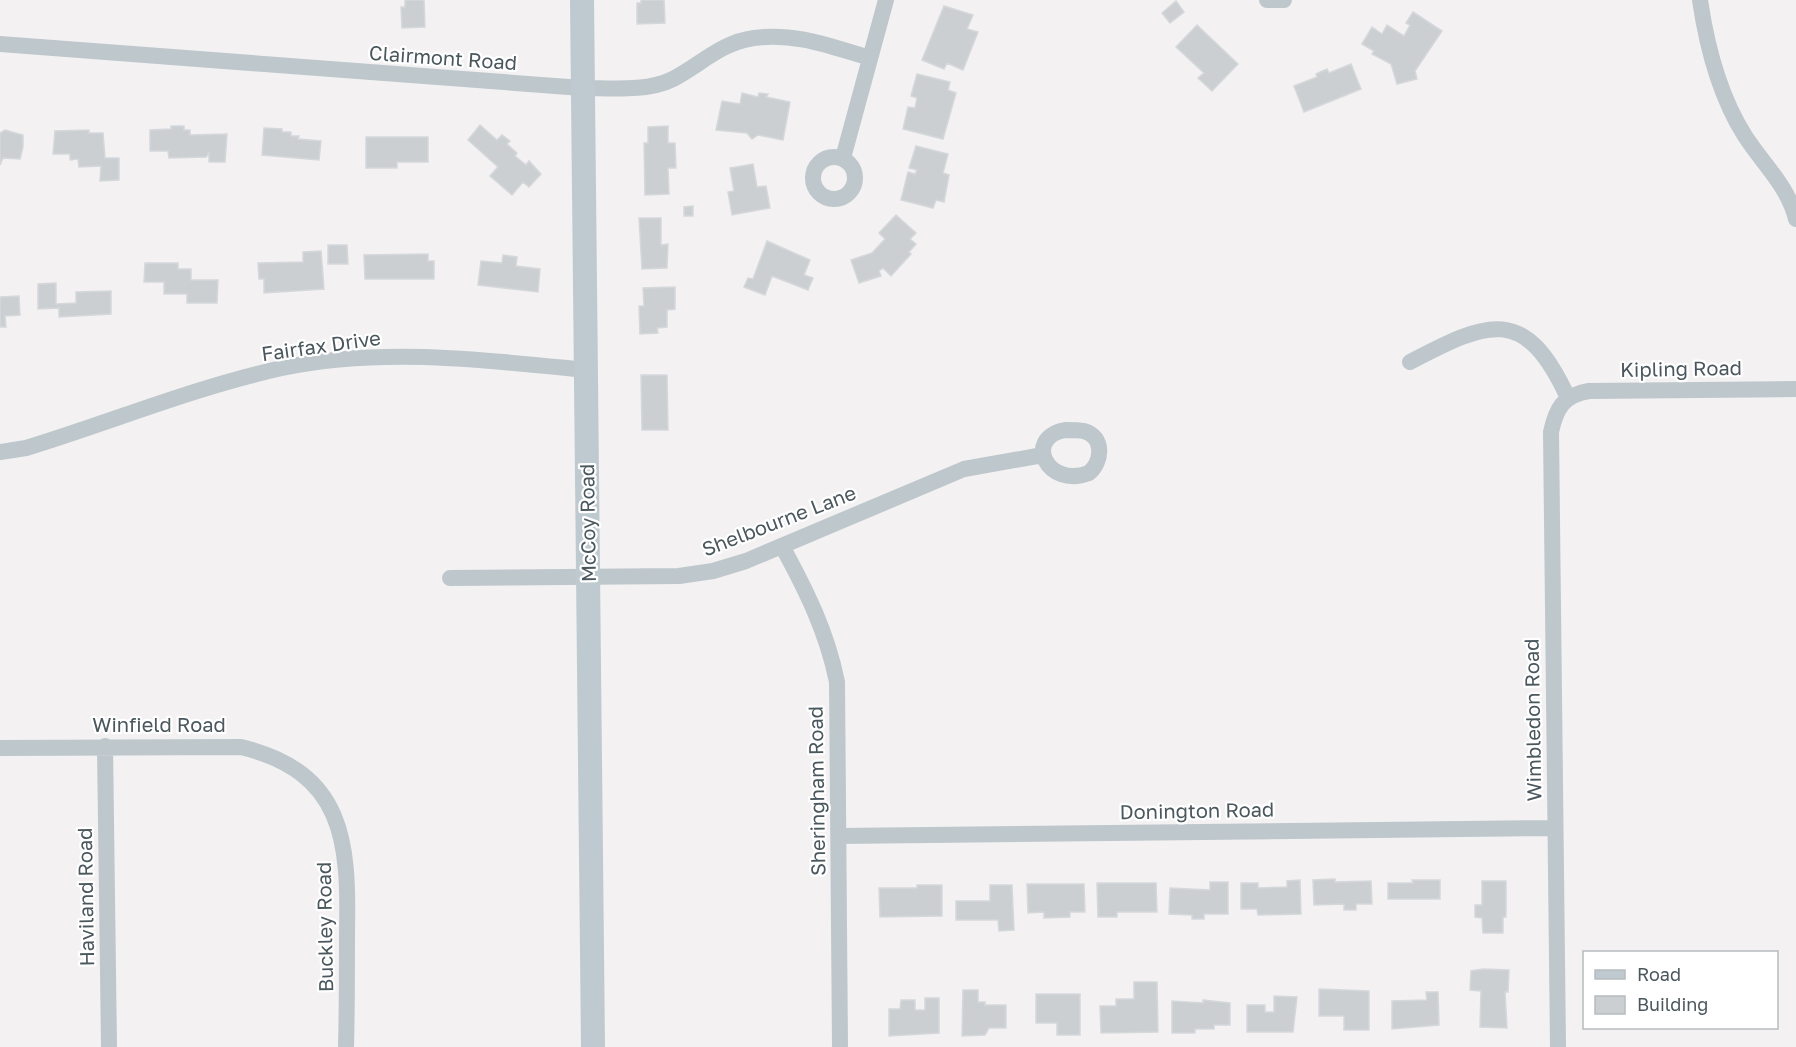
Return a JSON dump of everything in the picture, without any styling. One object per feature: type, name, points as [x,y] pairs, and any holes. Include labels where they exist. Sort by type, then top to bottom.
[{"type":"main road","name":"McCoy Road","points":[[582,0],[593,1047]]},
{"type":"street","points":[[843,158],[886,0]]},
{"type":"street","points":[[1267,0],[1284,0]]},
{"type":"street","points":[[1700,0],[1709,50],[1727,104],[1745,136],[1780,182],[1792,203],[1796,219]]},
{"type":"street","name":"Clairmont Road","points":[[0,44],[582,88],[614,88],[663,82],[728,45],[755,38],[786,36],[809,40],[870,58]]},
{"type":"street","points":[[1410,362],[1461,335],[1494,329],[1515,332],[1534,342],[1559,379],[1568,398]]},
{"type":"street","name":"Fairfax Drive","points":[[0,452],[26,448],[197,392],[283,368],[366,358],[437,357],[586,370]]},
{"type":"street","name":"Kipling Road","points":[[1568,398],[1588,391],[1796,389]]},
{"type":"street","name":"Wimbledon Road","points":[[1558,1047],[1551,432],[1558,407],[1568,398]]},
{"type":"street","name":"Shelbourne Lane","points":[[450,578],[589,578],[696,574],[746,561],[964,469],[1043,455]]},
{"type":"street","name":"Sheringham Road","points":[[782,546],[817,612],[831,653],[837,699],[840,1047]]},
{"type":"street","name":"Haviland Road","points":[[105,746],[109,1047]]},
{"type":"street","name":"Winfield Road","points":[[0,748],[241,747],[273,757],[289,765],[308,781]]},
{"type":"street","name":"Buckley Road","points":[[308,781],[327,801],[337,822],[348,873],[346,1047]]},
{"type":"street","name":"Donington Road","points":[[839,836],[1555,828]]},
{"type":"building","points":[[405,0],[424,0],[425,27],[402,28],[401,7],[405,7]]},
{"type":"building","points":[[641,0],[664,0],[665,23],[637,24],[637,3],[641,3]]},
{"type":"building","points":[[1176,1],[1184,12],[1170,23],[1162,13]]},
{"type":"building","points":[[944,6],[973,15],[967,29],[978,32],[963,70],[947,63],[944,69],[922,60]]},
{"type":"building","points":[[1413,12],[1442,31],[1415,71],[1417,79],[1397,84],[1391,64],[1372,54],[1374,51],[1362,44],[1372,27],[1382,34],[1387,25],[1404,36],[1410,25],[1406,23]]},
{"type":"building","points":[[1197,25],[1238,64],[1212,91],[1198,78],[1204,73],[1176,47]]},
{"type":"building","points":[[1351,64],[1361,89],[1304,112],[1294,86],[1317,77],[1316,74],[1327,69],[1329,73]]},
{"type":"building","points":[[917,74],[950,82],[948,90],[956,93],[943,139],[903,129],[908,107],[915,108],[917,98],[911,96]]},
{"type":"building","points":[[742,93],[758,97],[759,93],[768,94],[766,97],[790,102],[783,140],[758,135],[752,139],[747,133],[716,130],[722,101],[740,104]]},
{"type":"building","points":[[480,125],[497,140],[502,135],[510,141],[507,144],[517,153],[515,156],[526,165],[529,161],[541,174],[529,187],[523,182],[512,195],[490,176],[498,167],[468,140]]},
{"type":"building","points":[[171,126],[184,126],[184,130],[190,130],[190,135],[227,134],[225,162],[209,162],[209,153],[206,157],[169,158],[168,151],[150,151],[150,130],[171,129]]},
{"type":"building","points":[[668,126],[668,143],[675,143],[676,168],[668,168],[669,194],[645,195],[644,143],[648,143],[648,127]]},
{"type":"building","points":[[264,128],[282,129],[282,132],[291,132],[291,136],[299,136],[298,139],[321,141],[319,160],[262,155]]},
{"type":"building","points":[[5,130],[23,135],[23,147],[20,159],[3,158],[0,165],[0,133]]},
{"type":"building","points":[[89,130],[89,133],[103,133],[105,158],[119,158],[119,180],[100,181],[101,166],[79,167],[78,159],[70,160],[70,154],[53,154],[55,131]]},
{"type":"building","points":[[366,137],[428,137],[428,162],[397,162],[397,168],[366,168]]},
{"type":"building","points":[[916,146],[948,154],[943,173],[949,175],[944,202],[936,200],[933,208],[901,200],[908,172],[915,174],[917,170],[909,168]]},
{"type":"building","points":[[753,164],[757,187],[766,186],[770,208],[732,215],[728,192],[734,191],[730,168]]},
{"type":"building","points":[[693,206],[693,216],[684,216],[684,207]]},
{"type":"building","points":[[896,215],[916,233],[910,239],[916,244],[909,252],[911,254],[891,276],[883,268],[879,271],[881,276],[859,283],[851,260],[872,253],[885,239],[879,233]]},
{"type":"building","points":[[639,218],[661,218],[661,245],[668,244],[667,268],[642,269]]},
{"type":"building","points":[[767,241],[810,260],[804,275],[813,278],[808,290],[772,276],[765,295],[744,287],[748,278],[753,279]]},
{"type":"building","points":[[328,245],[347,245],[348,264],[328,264]]},
{"type":"building","points":[[321,251],[324,289],[264,293],[264,279],[259,279],[258,263],[303,262],[303,252]]},
{"type":"building","points":[[428,254],[428,261],[434,261],[434,279],[365,279],[364,255]]},
{"type":"building","points":[[503,255],[517,257],[516,266],[540,269],[538,292],[478,285],[481,261],[502,263]]},
{"type":"building","points":[[145,263],[178,263],[178,269],[191,269],[191,280],[218,280],[217,303],[187,303],[187,294],[164,294],[164,282],[144,282]]},
{"type":"building","points":[[56,283],[56,304],[76,303],[76,292],[111,291],[111,314],[59,317],[59,308],[38,309],[38,284]]},
{"type":"building","points":[[675,287],[675,309],[667,310],[667,327],[657,328],[658,333],[640,334],[639,306],[644,306],[643,288]]},
{"type":"building","points":[[19,296],[20,315],[5,316],[6,327],[0,327],[0,297]]},
{"type":"building","points":[[641,375],[667,375],[668,430],[642,430]]},
{"type":"building","points":[[1335,879],[1335,882],[1371,881],[1372,904],[1356,904],[1356,910],[1344,910],[1344,904],[1314,905],[1313,880]]},
{"type":"building","points":[[1300,880],[1301,914],[1258,915],[1257,909],[1241,909],[1241,883],[1258,883],[1258,888],[1287,887],[1287,881]]},
{"type":"building","points":[[1412,880],[1440,880],[1440,899],[1388,899],[1388,883],[1413,883]]},
{"type":"building","points":[[1482,881],[1506,881],[1506,917],[1503,917],[1503,933],[1483,933],[1482,918],[1475,917],[1475,905],[1482,905]]},
{"type":"building","points":[[1210,882],[1228,882],[1228,914],[1204,914],[1204,919],[1192,919],[1192,915],[1169,914],[1170,888],[1210,890]]},
{"type":"building","points":[[1097,883],[1156,883],[1157,912],[1117,912],[1117,917],[1098,917]]},
{"type":"building","points":[[1027,884],[1084,884],[1085,912],[1070,912],[1070,917],[1044,918],[1044,912],[1028,913]]},
{"type":"building","points":[[917,885],[942,885],[942,916],[880,917],[879,888],[917,888]]},
{"type":"building","points":[[990,885],[1012,885],[1014,930],[999,931],[998,920],[956,920],[956,901],[990,901]]},
{"type":"building","points":[[1509,970],[1508,992],[1505,992],[1507,1028],[1480,1027],[1481,991],[1470,990],[1471,971]]},
{"type":"building","points":[[1134,982],[1157,982],[1158,1032],[1101,1033],[1100,1006],[1116,1006],[1116,999],[1134,999]]},
{"type":"building","points":[[1319,989],[1369,991],[1369,1030],[1344,1030],[1344,1016],[1319,1016]]},
{"type":"building","points":[[963,990],[978,990],[978,1002],[985,1002],[985,1005],[1006,1005],[1006,1028],[989,1028],[985,1035],[962,1036]]},
{"type":"building","points":[[1426,992],[1438,992],[1439,1025],[1392,1029],[1392,1001],[1427,1000]]},
{"type":"building","points":[[1036,994],[1080,994],[1080,1035],[1057,1035],[1057,1023],[1036,1023]]},
{"type":"building","points":[[1274,996],[1297,997],[1293,1032],[1247,1032],[1247,1005],[1265,1005],[1265,1012],[1274,1012]]},
{"type":"building","points":[[925,998],[939,998],[939,1033],[889,1036],[889,1009],[900,1009],[901,1000],[915,1000],[915,1010],[925,1010]]},
{"type":"building","points":[[1203,1000],[1230,1003],[1230,1025],[1214,1025],[1214,1029],[1195,1029],[1195,1033],[1172,1033],[1172,1001],[1203,1003]]}]
